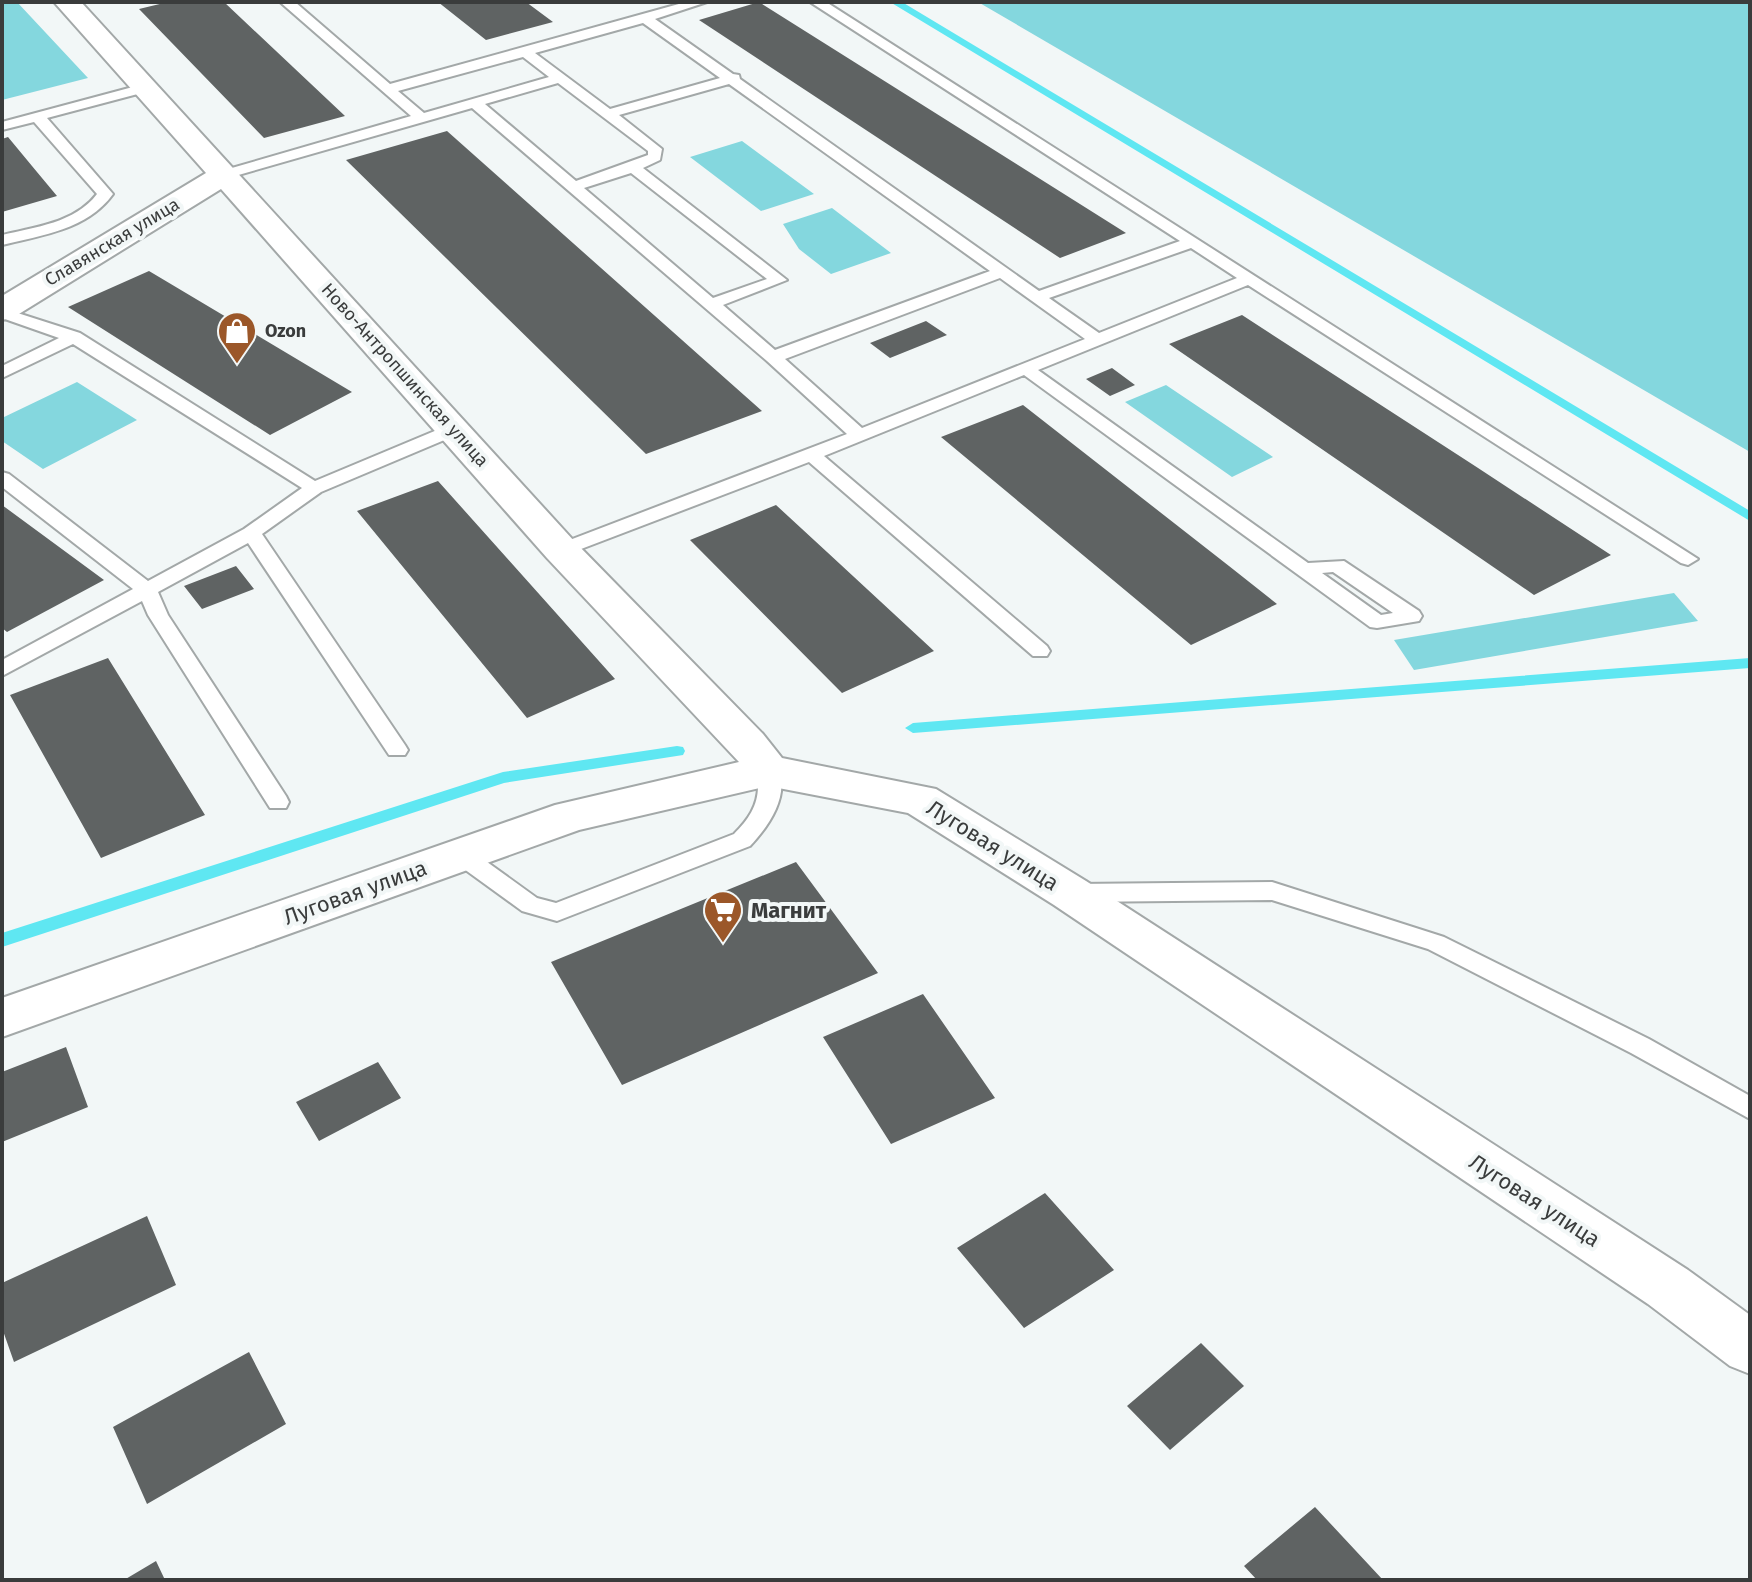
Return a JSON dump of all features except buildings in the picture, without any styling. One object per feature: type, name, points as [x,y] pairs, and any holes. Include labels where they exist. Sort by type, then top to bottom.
[{"type":"street","name":"Ново-Антропшинская улица","points":[[67,2],[561,550],[758,758]]},
{"type":"street","name":"Славянская улица","points":[[2,311],[223,175]]},
{"type":"street","name":"Луговая улица","points":[[2,1018],[571,816],[758,758],[920,800],[1070,893],[1668,1287],[1750,1348]]},
{"type":"lane","points":[[287,2],[421,118]]},
{"type":"lane","points":[[389,89],[700,2]]},
{"type":"lane","points":[[817,2],[1688,559],[1667,570]]},
{"type":"lane","points":[[645,18],[734,78],[1097,340]]},
{"type":"lane","points":[[525,52],[655,149],[655,157],[573,187]]},
{"type":"lane","points":[[223,175],[560,78]]},
{"type":"lane","points":[[608,114],[734,78]]},
{"type":"lane","points":[[2,126],[144,88]]},
{"type":"lane","points":[[475,103],[773,357],[860,436]]},
{"type":"lane","points":[[2,240],[84,215],[99,204],[105,194],[37,116]]},
{"type":"lane","points":[[633,167],[779,280],[711,304]]},
{"type":"lane","points":[[1036,297],[1190,243]]},
{"type":"lane","points":[[773,357],[1002,272]]},
{"type":"lane","points":[[561,550],[860,436],[1251,278]]},
{"type":"lane","points":[[2,311],[74,337],[314,488]]},
{"type":"lane","points":[[2,373],[74,337]]},
{"type":"lane","points":[[1025,368],[1308,569],[1377,622],[1412,616],[1337,565],[1308,569]]},
{"type":"lane","points":[[2,669],[251,533],[314,488],[455,429]]},
{"type":"lane","points":[[811,455],[1040,651]]},
{"type":"lane","points":[[2,478],[148,591],[158,615],[278,802]]},
{"type":"lane","points":[[251,533],[397,750]]},
{"type":"lane","points":[[461,855],[530,905],[557,912],[742,840],[765,816],[770,783],[758,758]]},
{"type":"lane","points":[[1070,893],[1272,891],[1421,938],[1640,1046],[1750,1108]]},
{"type":"shaded area","points":[[2,2],[17,2],[88,78],[2,100]]},
{"type":"shaded area","points":[[978,2],[1750,2],[1750,452]]},
{"type":"shaded area","points":[[742,141],[814,194],[761,211],[690,157]]},
{"type":"shaded area","points":[[832,208],[891,253],[831,274],[799,249],[783,224]]},
{"type":"shaded area","points":[[77,382],[137,420],[43,469],[2,441],[2,418]]},
{"type":"shaded area","points":[[1166,385],[1273,457],[1232,477],[1125,402]]},
{"type":"shaded area","points":[[1674,593],[1698,621],[1414,670],[1394,640]]},
{"type":"waterway","points":[[895,2],[1750,517]]},
{"type":"waterway","points":[[913,728],[1750,663]]},
{"type":"waterway","points":[[2,940],[503,778],[677,751]]},
{"type":"place","name":"Ozon","points":[[237,365]]},
{"type":"place","name":"Магнит","points":[[723,944]]}]
